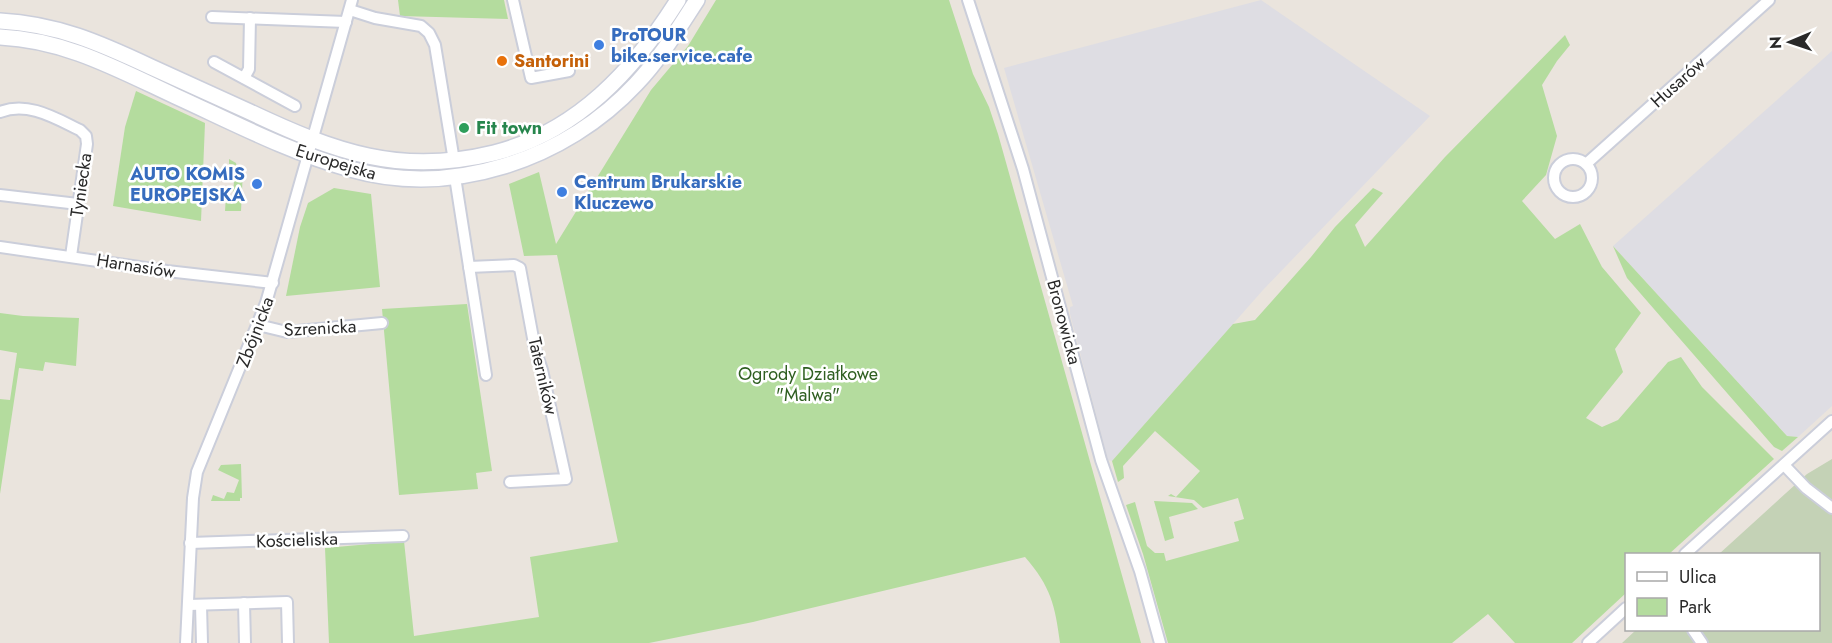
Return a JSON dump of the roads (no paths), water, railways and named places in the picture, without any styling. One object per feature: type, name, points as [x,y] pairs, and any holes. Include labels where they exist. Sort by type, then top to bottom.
[{"type":"main road","name":"Europejska","points":[[0,21],[47,27],[89,39],[314,140],[350,153],[416,163],[454,161],[503,151],[554,129],[587,108],[608,89],[633,62],[678,0]]},
{"type":"main road","name":"Europejska","points":[[0,37],[34,40],[75,51],[309,156],[350,169],[379,175],[416,178],[455,177],[509,165],[536,155],[587,126],[624,96],[645,74],[697,0]]},
{"type":"street","points":[[513,0],[531,78],[569,71]]},
{"type":"street","name":"Bronowicka","points":[[968,0],[1023,169],[1103,467],[1137,564],[1160,643]]},
{"type":"street","name":"Husarów","points":[[1586,164],[1769,0]]},
{"type":"street","name":"Zbójnicka","points":[[186,643],[190,543],[197,472],[273,283],[351,5],[375,18],[416,24],[426,28],[435,45],[454,161]]},
{"type":"street","points":[[212,17],[346,22]]},
{"type":"street","points":[[244,78],[249,69],[250,18]]},
{"type":"street","points":[[214,62],[295,106]]},
{"type":"street","name":"Tyniecka","points":[[0,112],[15,108],[31,109],[84,133],[87,144],[71,256]]},
{"type":"street","points":[[455,177],[486,375]]},
{"type":"street","points":[[0,195],[78,204]]},
{"type":"street","name":"Harnasiów","points":[[0,247],[167,271],[273,283]]},
{"type":"street","name":"Taterników","points":[[469,267],[514,265],[520,268],[535,349],[543,370],[566,479],[510,482]]},
{"type":"street","name":"Szrenicka","points":[[258,325],[288,332],[382,323]]},
{"type":"street","points":[[1687,553],[1832,421]]},
{"type":"street","points":[[1784,465],[1810,492],[1832,508]]},
{"type":"street","name":"Kościeliska","points":[[190,543],[403,536]]},
{"type":"street","points":[[188,605],[286,602],[288,643]]},
{"type":"street","points":[[244,603],[245,643]]},
{"type":"street","points":[[201,605],[202,643]]},
{"type":"street","points":[[1588,643],[1625,609]]},
{"type":"place","name":"ProTOUR bike.service.cafe","points":[[599,45]]},
{"type":"place","name":"Santorini","points":[[502,61]]},
{"type":"place","name":"Fit town","points":[[464,128]]},
{"type":"place","name":"AUTO KOMIS EUROPEJSKA","points":[[257,184]]},
{"type":"place","name":"Centrum Brukarskie Kluczewo","points":[[562,192]]},
{"type":"park label","name":"Ogrody Działkowe \"Malwa\"","points":[[808,384]]}]
